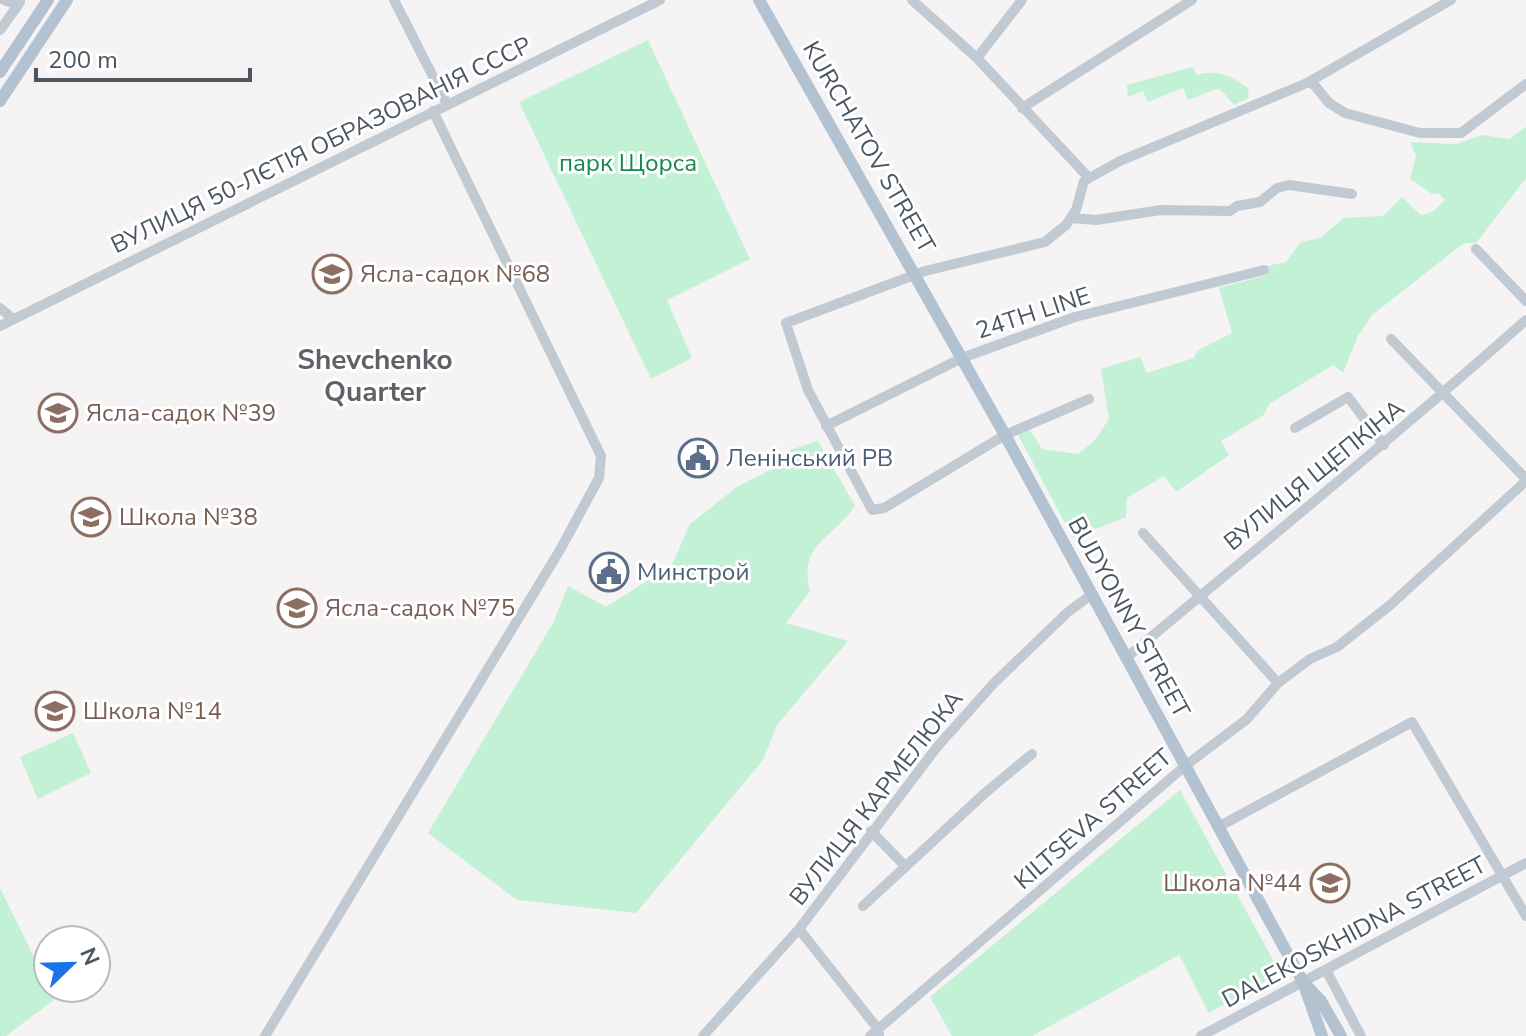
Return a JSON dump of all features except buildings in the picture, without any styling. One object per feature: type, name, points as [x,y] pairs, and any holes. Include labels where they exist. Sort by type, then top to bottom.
[{"type":"main road","points":[[0,72],[48,0]]},
{"type":"main road","points":[[0,101],[67,0]]},
{"type":"main road","name":"KURCHATOV STREET","points":[[759,0],[916,274]]},
{"type":"main road","name":"BUDYONNY STREET","points":[[916,274],[1303,982],[1322,1036]]},
{"type":"main road","name":"BUDYONNY STREET","points":[[1303,982],[1321,1001],[1341,1036]]},
{"type":"street","points":[[0,30],[19,2],[4,0]]},
{"type":"street","points":[[394,0],[447,104]]},
{"type":"street","name":"ВУЛИЦЯ 50-ЛЄТІЯ ОБРАЗОВАНІЯ СССР","points":[[0,326],[660,0]]},
{"type":"street","points":[[912,0],[977,58],[1089,178]]},
{"type":"street","points":[[977,58],[1022,0]]},
{"type":"street","points":[[1022,108],[1192,0]]},
{"type":"street","points":[[1089,399],[1005,435],[884,508],[872,510],[826,426],[796,362],[786,323],[916,274],[1045,242],[1071,218],[1084,181],[1089,178],[1120,161],[1311,81],[1451,0]]},
{"type":"street","points":[[1311,81],[1329,103],[1345,113],[1420,133],[1461,133],[1526,84]]},
{"type":"street","points":[[265,1036],[560,550],[599,478],[601,456],[433,111]]},
{"type":"street","points":[[1071,218],[1096,220],[1161,210],[1230,211],[1237,206],[1260,202],[1277,188],[1289,185],[1352,194]]},
{"type":"street","points":[[1476,249],[1526,301]]},
{"type":"street","name":"24TH LINE","points":[[826,426],[962,358],[1075,317],[1264,270]]},
{"type":"street","points":[[0,308],[13,319]]},
{"type":"street","name":"ВУЛИЦЯ ЩЕПКІНА","points":[[1126,658],[1384,445],[1526,320]]},
{"type":"street","points":[[1391,339],[1526,480]]},
{"type":"street","points":[[1295,428],[1348,397],[1384,445]]},
{"type":"street","name":"KILTSEVA STREET","points":[[876,1034],[1185,766],[1247,719],[1278,683],[1310,659],[1337,647],[1378,614],[1526,480]]},
{"type":"street","points":[[1143,533],[1278,683]]},
{"type":"street","name":"ВУЛИЦЯ КАРМЕЛЮКА","points":[[703,1036],[799,929],[871,831],[994,683],[1068,612],[1091,595]]},
{"type":"street","points":[[1218,827],[1412,722],[1505,875],[1526,916]]},
{"type":"street","points":[[863,906],[1032,754]]},
{"type":"street","points":[[871,831],[905,866]]},
{"type":"street","name":"DALEKOSKHIDNA STREET","points":[[1201,1036],[1526,863]]},
{"type":"street","points":[[799,929],[876,1034]]},
{"type":"street","points":[[1326,970],[1361,1036]]},
{"type":"green space","name":"парк Щорса","points":[[648,40],[750,259],[667,300],[692,358],[651,379],[519,102]]},
{"type":"green space","points":[[1192,67],[1197,75],[1217,73],[1236,80],[1248,88],[1249,98],[1234,105],[1219,88],[1188,100],[1183,88],[1148,102],[1143,91],[1128,97],[1127,85]]},
{"type":"green space","points":[[1526,127],[1526,178],[1476,243],[1464,243],[1372,315],[1358,336],[1343,373],[1333,365],[1269,404],[1264,415],[1221,441],[1229,455],[1176,492],[1164,476],[1127,498],[1126,517],[1073,538],[1018,435],[1030,430],[1042,449],[1078,454],[1094,441],[1109,419],[1101,369],[1140,357],[1147,373],[1194,358],[1197,351],[1232,333],[1219,288],[1267,275],[1267,266],[1286,262],[1301,242],[1320,238],[1344,218],[1383,216],[1402,197],[1421,215],[1432,212],[1445,200],[1438,193],[1432,194],[1410,179],[1416,156],[1410,142],[1456,144],[1482,135],[1509,139]]},
{"type":"green space","points":[[818,441],[855,506],[813,552],[808,575],[810,591],[786,623],[848,641],[777,725],[763,760],[636,913],[517,900],[428,833],[553,623],[568,586],[606,607],[672,565],[690,524],[737,487],[782,464],[790,450]]},
{"type":"green space","points":[[73,733],[91,773],[38,799],[20,757]]},
{"type":"green space","points":[[1180,790],[1280,973],[1209,1013],[1179,955],[1032,1036],[952,1036],[930,997]]},
{"type":"green space","points":[[0,888],[32,953],[32,1004],[48,1004],[6,1036],[0,1036]]},
{"type":"place","name":"Ясла-садок №68","points":[[332,274]]},
{"type":"place","name":"Ясла-садок №39","points":[[58,413]]},
{"type":"place","name":"Ленінський РВ","points":[[698,458]]},
{"type":"place","name":"Школа №38","points":[[91,517]]},
{"type":"place","name":"Минстрой","points":[[609,572]]},
{"type":"place","name":"Ясла-садок №75","points":[[297,608]]},
{"type":"place","name":"Школа №14","points":[[55,711]]},
{"type":"place","name":"Школа №44","points":[[1330,883]]},
{"type":"district","name":"Shevchenko Quarter","points":[[375,376]]}]
